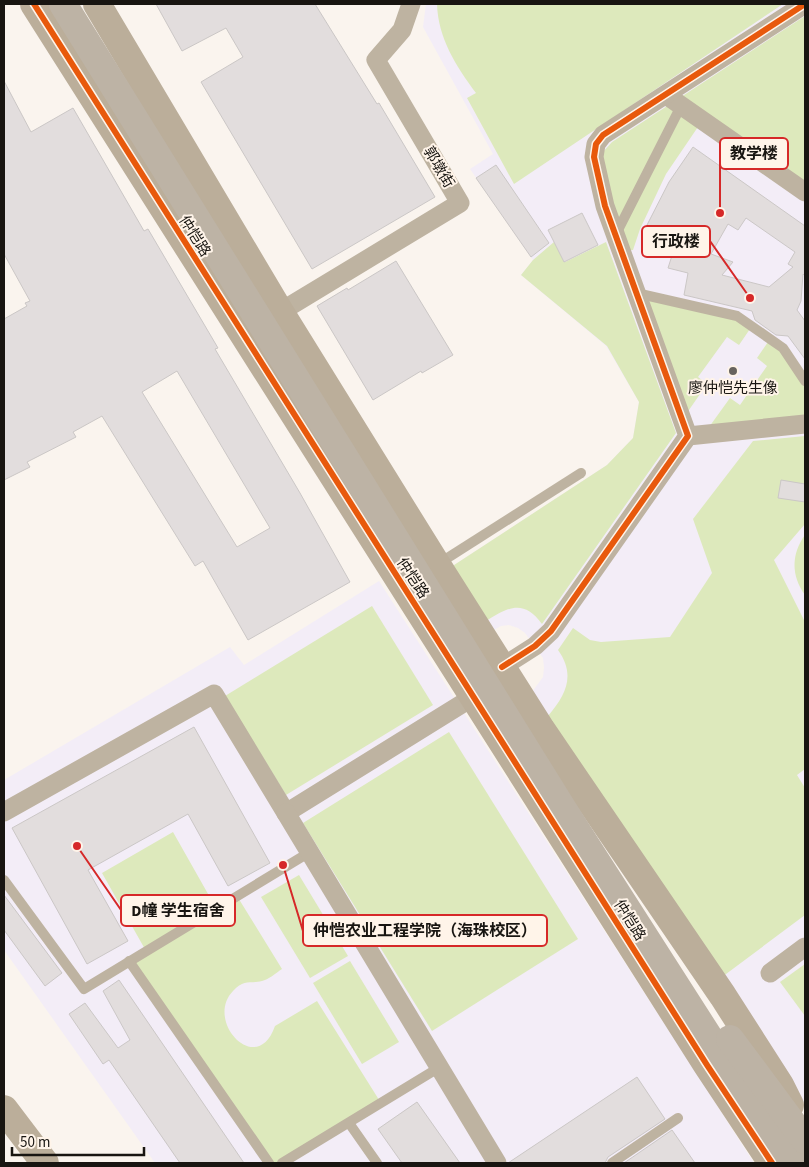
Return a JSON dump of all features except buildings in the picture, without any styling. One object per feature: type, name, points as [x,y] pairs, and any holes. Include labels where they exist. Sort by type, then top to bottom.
[{"type":"highway","points":[[65,7],[564,811],[721,1056],[794,1163]]},
{"type":"highway","points":[[564,811],[805,1139]]},
{"type":"main road","name":"仲恺路","points":[[34,4],[701,1056],[772,1163]]},
{"type":"main road","name":"仲恺路","points":[[98,4],[280,312],[437,565],[582,792],[723,996],[780,1086],[805,1139]]},
{"type":"main road","points":[[4,1109],[45,1163]]},
{"type":"street","name":"郭墩街","points":[[280,312],[460,203],[376,60],[402,30],[411,4]]},
{"type":"street","points":[[688,436],[605,206],[594,157],[596,144],[603,135],[802,12]]},
{"type":"street","points":[[666,95],[805,192]]},
{"type":"street","points":[[502,667],[535,646],[551,631],[688,436],[805,424]]},
{"type":"street","points":[[4,812],[214,694],[498,1163]]},
{"type":"street","points":[[286,813],[473,696]]},
{"type":"street","points":[[770,973],[805,947]]},
{"type":"lane","points":[[615,236],[681,106]]},
{"type":"lane","points":[[636,293],[738,316],[784,348],[805,381]]},
{"type":"lane","points":[[437,565],[581,474]]},
{"type":"lane","points":[[4,880],[84,989],[310,852]]},
{"type":"lane","points":[[130,961],[269,1163]]},
{"type":"lane","points":[[282,1163],[440,1068]]},
{"type":"lane","points":[[612,1163],[678,1118]]},
{"type":"lane","points":[[349,1122],[377,1163]]},
{"type":"shaded area","points":[[426,4],[805,4],[805,1105],[532,692],[543,677],[543,658],[525,633],[518,628],[509,625],[501,626],[492,631],[451,567],[607,465],[633,438],[639,402],[606,346],[521,275],[533,260],[470,169],[493,154],[423,27]]},
{"type":"shaded area","points":[[379,581],[754,1163],[155,1163],[4,950],[4,780],[230,647],[244,665]]},
{"type":"green space","points":[[437,4],[783,4],[514,184],[467,98],[476,93],[449,51],[441,28]]},
{"type":"green space","points":[[805,16],[805,192],[702,121],[666,174],[640,229],[633,250],[625,251],[618,230],[602,153],[612,142]]},
{"type":"green space","points":[[554,242],[565,262],[606,242],[676,433],[542,624],[529,611],[522,608],[509,609],[486,621],[451,567],[607,465],[633,438],[639,402],[607,346],[521,275],[533,260]]},
{"type":"green space","points":[[636,293],[737,316],[752,326],[739,345],[727,337],[698,377],[707,384],[682,420]]},
{"type":"green space","points":[[770,339],[805,381],[805,424],[704,434],[730,398],[740,405],[767,366],[757,358]]},
{"type":"green space","points":[[805,436],[805,524],[774,560],[805,622],[805,769],[797,775],[805,788],[805,915],[722,977],[548,716],[560,700],[566,684],[567,668],[558,650],[573,628],[590,640],[601,642],[670,637],[712,573],[693,519],[753,441]]},
{"type":"green space","points":[[805,535],[805,595],[797,580],[794,565],[797,550]]},
{"type":"green space","points":[[372,606],[433,705],[286,795],[225,696]]},
{"type":"green space","points":[[449,732],[578,939],[432,1031],[303,823]]},
{"type":"green space","points":[[173,832],[216,908],[237,896],[282,969],[267,979],[244,983],[233,991],[226,1003],[225,1016],[229,1029],[236,1039],[246,1046],[257,1047],[267,1041],[275,1026],[317,1001],[381,1103],[282,1163],[269,1163],[129,961],[146,951],[102,873]]},
{"type":"green space","points":[[299,875],[348,956],[310,978],[261,897]]},
{"type":"green space","points":[[350,961],[399,1042],[362,1064],[313,983]]},
{"type":"green space","points":[[805,964],[805,1016],[780,982]]},
{"type":"cycle path","points":[[34,4],[707,1065],[772,1163]]},
{"type":"cycle path","points":[[502,667],[535,646],[551,631],[688,436],[605,206],[594,157],[596,144],[603,135],[805,4]]},
{"type":"place","name":"教学楼","points":[[720,213]]},
{"type":"place","name":"行政楼","points":[[750,298]]},
{"type":"place","name":"廖仲恺先生像","points":[[733,371]]},
{"type":"place","name":"D幢 学生宿舍","points":[[77,846]]},
{"type":"place","name":"仲恺农业工程学院（海珠校区）","points":[[283,865]]}]
